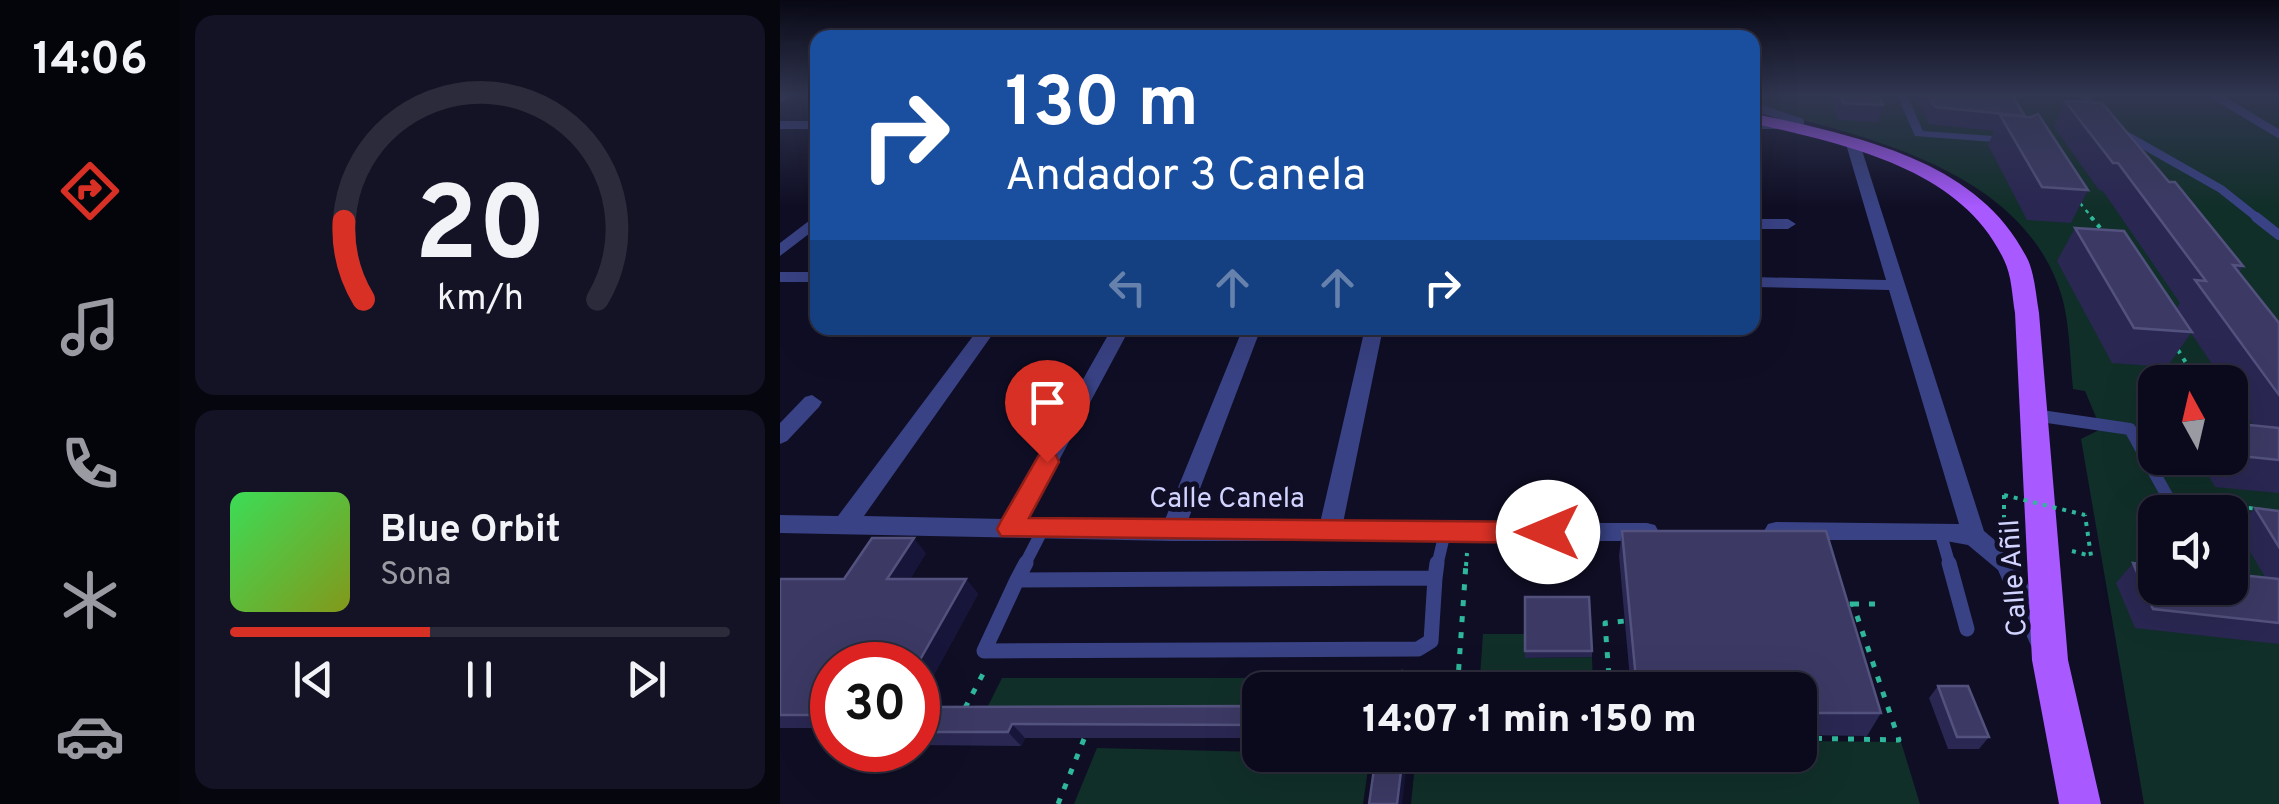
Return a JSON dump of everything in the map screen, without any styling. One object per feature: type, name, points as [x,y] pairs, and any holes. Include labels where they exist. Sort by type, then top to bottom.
[{"type":"main road","name":"Calle Añil","points":[[1811,133],[1910,164],[1949,187],[1973,206],[2007,244],[2018,264],[2026,314],[2050,660]]},
{"type":"main road","points":[[2050,660],[2080,804]]},
{"type":"street","points":[[1918,133],[2018,141]]},
{"type":"street","name":"Calle Añil","points":[[1853,144],[1974,536],[2006,564],[2050,660]]},
{"type":"street","points":[[1760,224],[1788,224]]},
{"type":"street","points":[[780,251],[810,226]]},
{"type":"street","points":[[780,294],[789,277]]},
{"type":"street","points":[[1760,282],[1894,284]]},
{"type":"street","points":[[844,526],[983,335]]},
{"type":"street","points":[[1010,529],[1118,335]]},
{"type":"street","points":[[1172,532],[1249,335]]},
{"type":"street","points":[[1330,530],[1372,335]]},
{"type":"street","points":[[780,436],[812,402]]},
{"type":"street","name":"Calle Canela","points":[[780,524],[1172,532],[1665,532]]},
{"type":"street","points":[[1744,532],[1940,530],[1974,536]]},
{"type":"lane","points":[[2126,133],[2221,189],[2279,235]]},
{"type":"lane","points":[[2034,415],[2130,429],[2167,495]]},
{"type":"lane","points":[[1043,529],[984,651],[992,654],[1418,648],[1431,641],[1437,578],[1457,532]]},
{"type":"lane","points":[[1940,530],[1954,570],[1966,629]]},
{"type":"lane","points":[[1017,580],[1437,578]]},
{"type":"path","points":[[2072,197],[2097,221],[2105,236]]},
{"type":"path","points":[[2175,347],[2187,365]]},
{"type":"path","points":[[2004,532],[2004,495],[2086,515],[2091,556]]},
{"type":"path","points":[[2248,509],[2261,509]]},
{"type":"path","points":[[1457,532],[1458,672]]},
{"type":"path","points":[[1841,604],[1884,604]]},
{"type":"path","points":[[1817,738],[1899,740],[1853,604]]},
{"type":"path","points":[[1589,624],[1625,621]]},
{"type":"path","points":[[1605,623],[1609,672]]},
{"type":"path","points":[[960,717],[992,654]]},
{"type":"path","points":[[1058,804],[1092,720]]},
{"type":"green space","points":[[1847,133],[2279,133],[2279,804],[2144,804],[2081,439],[2101,429],[2085,391],[2073,389],[2062,297],[2043,254],[2014,218],[1977,189],[1935,165]]},
{"type":"green space","points":[[1483,634],[1525,634],[1526,658],[1592,657],[1592,672],[1480,672]]},
{"type":"green space","points":[[1002,678],[1242,678],[1242,712],[986,710]]},
{"type":"green space","points":[[1817,741],[1901,742],[1920,804],[1411,804],[1414,772],[1817,772]]},
{"type":"green space","points":[[1097,748],[1242,752],[1242,772],[1368,772],[1363,804],[1074,804]]},
{"type":"building","points":[[2010,133],[2050,133],[2088,190],[2042,187]]},
{"type":"building","points":[[2089,133],[2127,133],[2169,182],[2175,182],[2243,266],[2233,265],[2279,323],[2279,395],[2195,280],[2206,281],[2118,163],[2113,163]]},
{"type":"building","points":[[2075,228],[2124,231],[2192,332],[2134,328]]},
{"type":"building","points":[[2248,425],[2279,428],[2279,460],[2248,457]]},
{"type":"building","points":[[2255,508],[2279,511],[2279,547]]},
{"type":"building","points":[[1622,531],[1826,531],[1881,713],[1817,713],[1817,672],[1635,672]]},
{"type":"building","points":[[872,538],[914,538],[887,579],[966,579],[930,642],[810,642],[810,715],[780,715],[780,579],[844,579]]},
{"type":"building","points":[[2248,576],[2279,579],[2279,623],[2153,609],[2151,605],[2248,605]]},
{"type":"building","points":[[1525,597],[1589,597],[1592,651],[1525,651]]},
{"type":"building","points":[[1938,686],[1968,686],[1989,737],[1957,737]]},
{"type":"building","points":[[1242,706],[1242,725],[1012,724],[1008,732],[940,732],[940,707]]},
{"type":"building","points":[[1374,772],[1401,772],[1397,804],[1369,804]]},
{"type":"route","points":[[1047,462],[1010,529],[1548,532]]}]
